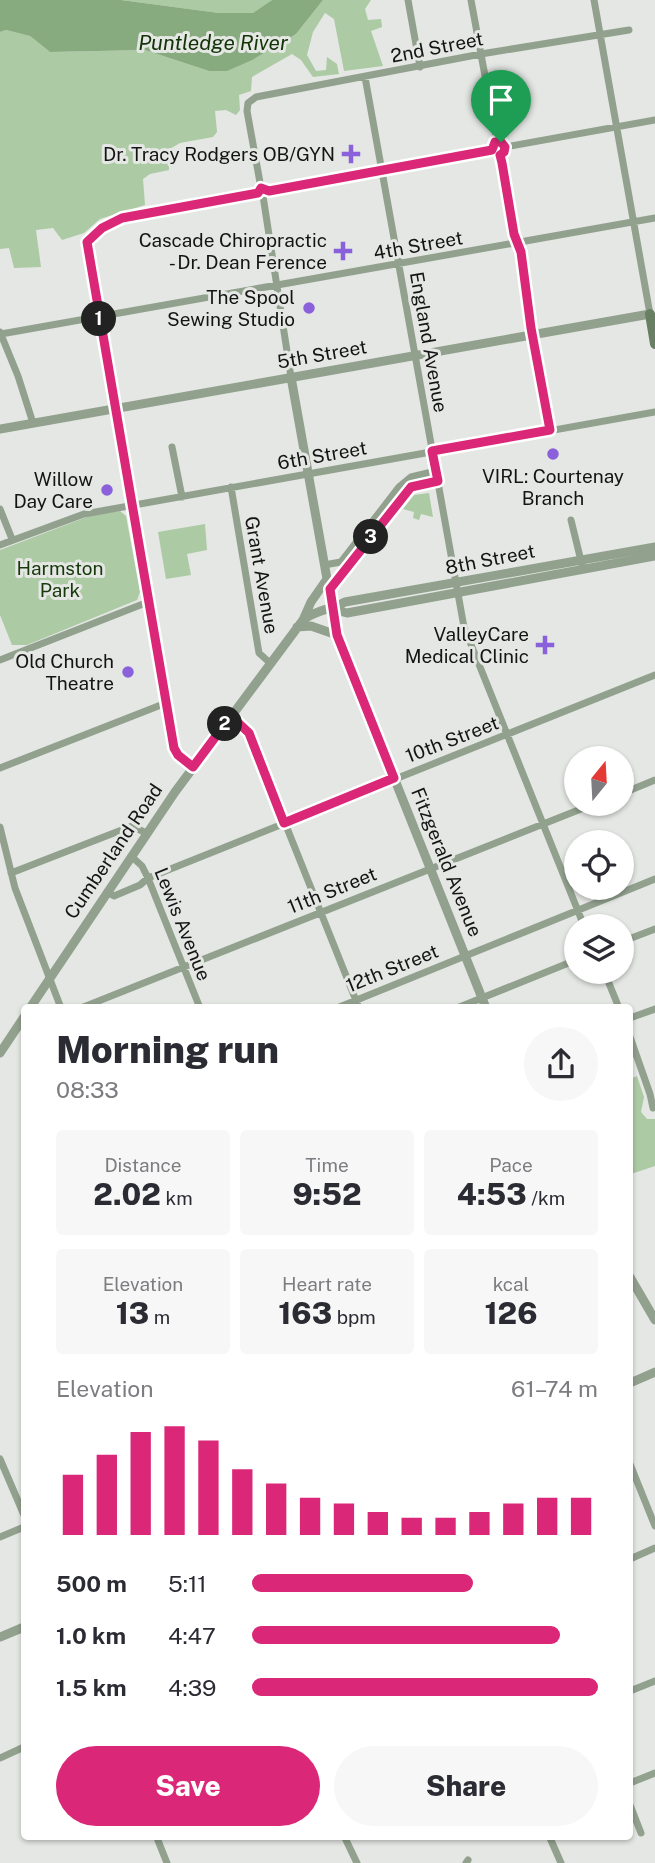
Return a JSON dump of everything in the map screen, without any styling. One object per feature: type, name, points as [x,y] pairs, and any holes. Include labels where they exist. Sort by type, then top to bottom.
[{"type":"main road","points":[[653,313],[655,344]]},
{"type":"street","points":[[408,0],[420,67]]},
{"type":"street","points":[[471,0],[497,141]]},
{"type":"street","points":[[594,0],[633,222],[653,313]]},
{"type":"street","name":"2nd Street","points":[[253,99],[481,54],[629,30]]},
{"type":"street","name":"England Avenue","points":[[365,77],[464,627],[580,914]]},
{"type":"street","name":"Fitzgerald Avenue","points":[[253,99],[248,103],[247,111],[337,635],[484,1004]]},
{"type":"street","points":[[505,147],[655,120]]},
{"type":"street","points":[[497,141],[505,147]]},
{"type":"street","points":[[492,150],[492,145],[497,141]]},
{"type":"street","points":[[500,155],[505,147]]},
{"type":"street","points":[[193,767],[178,755],[174,748],[98,315],[87,246],[89,239],[102,228],[122,218],[492,150]]},
{"type":"street","points":[[492,150],[500,155]]},
{"type":"street","points":[[500,155],[514,234],[518,242],[550,430]]},
{"type":"street","name":"4th Street","points":[[0,333],[655,218]]},
{"type":"street","name":"5th Street","points":[[0,429],[653,313]]},
{"type":"street","points":[[0,333],[33,423]]},
{"type":"street","name":"6th Street","points":[[0,545],[84,513],[655,412]]},
{"type":"street","points":[[172,447],[182,497]]},
{"type":"street","points":[[324,565],[341,562],[399,487],[411,477],[436,471]]},
{"type":"street","name":"Cumberland Road","points":[[33,1004],[146,833],[300,623],[311,602],[411,487],[438,481]]},
{"type":"street","name":"Grant Avenue","points":[[231,487],[259,653],[270,663]]},
{"type":"street","points":[[0,509],[12,539]]},
{"type":"street","points":[[571,520],[581,564]]},
{"type":"street","name":"8th Street","points":[[300,623],[317,612],[332,609],[347,613],[655,547]]},
{"type":"street","name":"8th Street","points":[[581,564],[655,556]]},
{"type":"street","points":[[0,660],[148,602]]},
{"type":"street","points":[[300,623],[337,635]]},
{"type":"street","name":"10th Street","points":[[107,892],[114,896],[140,885],[148,878],[655,675]]},
{"type":"street","points":[[0,768],[166,703]]},
{"type":"street","points":[[231,716],[249,733],[357,1004]]},
{"type":"street","points":[[634,789],[655,780]]},
{"type":"street","name":"11th Street","points":[[91,1004],[564,815]]},
{"type":"street","points":[[0,827],[11,873],[59,1004]]},
{"type":"street","points":[[11,873],[132,827],[146,833]]},
{"type":"street","name":"Lewis Avenue","points":[[131,856],[142,866],[148,878],[198,1004]]},
{"type":"street","name":"12th Street","points":[[357,1004],[466,955],[655,879]]},
{"type":"street","points":[[634,937],[655,929]]},
{"type":"street","points":[[467,1004],[564,965]]},
{"type":"street","points":[[609,984],[617,1004]]},
{"type":"street","points":[[633,1017],[655,1009]]},
{"type":"street","points":[[0,1053],[19,1032]]},
{"type":"street","points":[[633,1046],[653,1108]]},
{"type":"street","points":[[633,1282],[655,1320]]},
{"type":"street","points":[[633,1382],[655,1372]]},
{"type":"street","points":[[0,1460],[21,1509]]},
{"type":"street","points":[[633,1471],[655,1526]]},
{"type":"street","points":[[0,1537],[21,1528]]},
{"type":"street","points":[[633,1558],[655,1548]]},
{"type":"street","points":[[0,1637],[21,1628]]},
{"type":"street","points":[[633,1690],[655,1681]]},
{"type":"street","points":[[0,1758],[21,1748]]},
{"type":"street","points":[[633,1782],[655,1773]]},
{"type":"street","points":[[633,1813],[641,1833]]},
{"type":"street","points":[[158,1840],[167,1863]]},
{"type":"street","points":[[346,1840],[357,1863]]},
{"type":"street","points":[[551,1840],[561,1863]]},
{"type":"green space","points":[[121,0],[272,0],[253,13],[219,13]]},
{"type":"green space","points":[[323,0],[371,0],[365,9],[368,20],[381,19],[382,27],[371,31],[383,66],[344,71],[334,19],[325,13],[313,32],[307,55],[316,71],[326,70],[327,57],[337,64],[339,74],[313,77],[301,60],[292,54],[252,77],[251,91],[239,95],[240,110],[236,115],[226,110],[215,111],[217,132],[213,137],[180,143],[168,150],[169,170],[150,174],[143,179],[145,205],[100,219],[84,233],[62,240],[53,228],[36,230],[41,267],[14,268],[9,248],[0,249],[0,32],[6,30],[30,36],[50,52],[145,50],[209,71],[296,34]]},
{"type":"green space","points":[[429,493],[433,517],[421,514],[419,520],[413,518],[414,512],[403,509],[414,495]]},
{"type":"green space","name":"Harmston Park","points":[[120,511],[126,516],[140,592],[137,600],[27,645],[12,645],[0,615],[0,550],[92,515]]},
{"type":"green space","points":[[205,524],[207,550],[187,554],[191,575],[166,579],[158,532]]},
{"type":"green space","points":[[637,1076],[644,1097],[641,1112],[647,1119],[655,1119],[655,1166],[633,1173],[633,1078]]},
{"type":"water","name":"Puntledge River","points":[[0,0],[121,0],[219,13],[253,13],[272,0],[323,0],[296,34],[252,60],[227,71],[209,71],[145,50],[50,52],[30,36],[6,30],[0,32]]},
{"type":"place","name":"Dr. Tracy Rodgers OB/GYN","points":[[351,154]]},
{"type":"place","name":"Cascade Chiropractic - Dr. Dean Ference","points":[[343,251]]},
{"type":"place","name":"The Spool Sewing Studio","points":[[309,308]]},
{"type":"place","name":"VIRL: Courtenay Branch","points":[[553,454]]},
{"type":"place","name":"Willow Day Care","points":[[107,490]]},
{"type":"place","name":"ValleyCare Medical Clinic","points":[[545,645]]},
{"type":"place","name":"Old Church Theatre","points":[[128,672]]},
{"type":"route","points":[[495,142],[501,142],[506,149],[500,155],[514,234],[521,252],[531,328],[550,430],[432,451],[438,481],[411,487],[330,589],[337,635],[394,778],[284,823],[249,733],[231,716],[193,767],[178,755],[174,748],[87,242],[102,228],[122,218],[258,193],[261,188],[269,191],[492,150],[495,142]]}]
